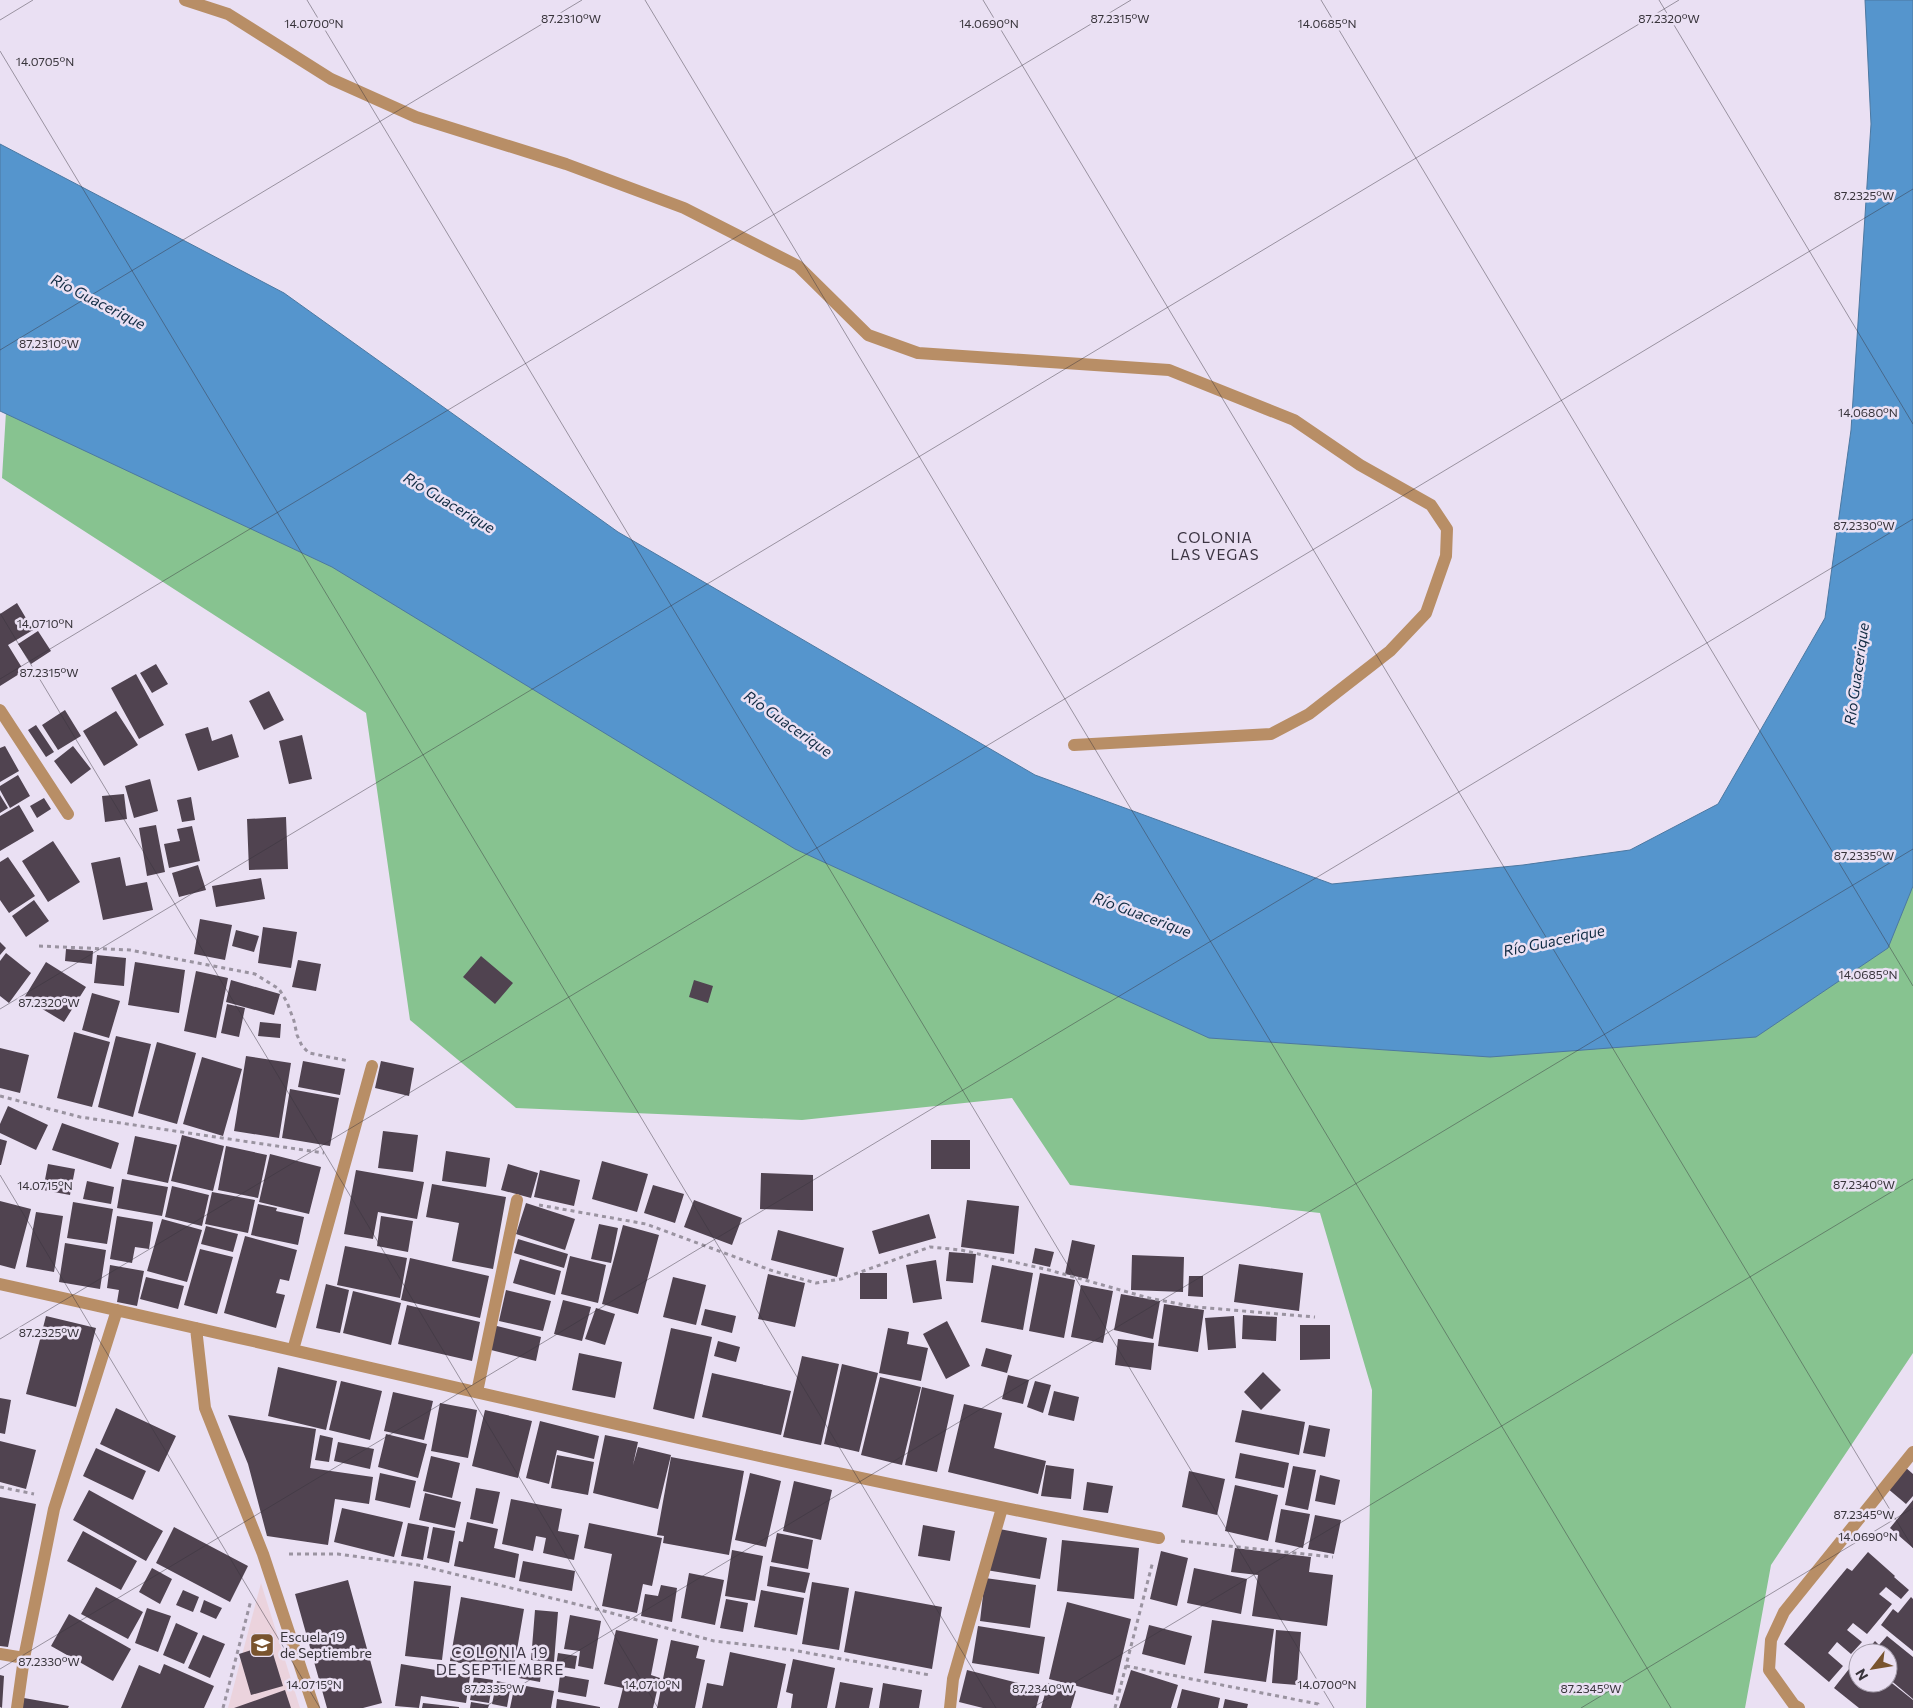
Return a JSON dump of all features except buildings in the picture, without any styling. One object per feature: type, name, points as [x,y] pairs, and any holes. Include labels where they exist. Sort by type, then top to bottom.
[{"type":"street","points":[[185,0],[228,14],[331,79],[416,117],[566,164],[684,208],[798,266],[868,335],[918,353],[1169,370],[1294,420],[1360,465],[1431,505],[1447,529],[1446,556],[1426,612],[1390,651],[1309,714],[1271,734],[1074,746]]},
{"type":"street","points":[[0,710],[68,814]]},
{"type":"street","points":[[293,1350],[372,1066]]},
{"type":"street","points":[[477,1392],[517,1200]]},
{"type":"street","points":[[0,1284],[1002,1508],[1159,1538]]},
{"type":"street","points":[[18,1708],[24,1658],[58,1499],[117,1310]]},
{"type":"street","points":[[196,1328],[205,1408],[263,1554],[314,1708]]},
{"type":"street","points":[[1799,1708],[1794,1705],[1769,1670],[1771,1640],[1784,1612],[1913,1452]]},
{"type":"street","points":[[950,1708],[953,1680],[1002,1508]]},
{"type":"street","points":[[0,1654],[24,1658]]},
{"type":"path","points":[[39,946],[130,950],[255,974],[279,989],[287,1002],[294,1021],[296,1035],[302,1046],[309,1053],[372,1066]]},
{"type":"path","points":[[0,1096],[80,1118],[347,1156]]},
{"type":"path","points":[[517,1200],[646,1224],[773,1271],[816,1284],[841,1279],[930,1247],[962,1250],[1049,1270],[1149,1298],[1196,1307],[1315,1317]]},
{"type":"path","points":[[0,1487],[58,1499]]},
{"type":"path","points":[[1115,1708],[1159,1538],[1333,1557]]},
{"type":"path","points":[[223,1708],[263,1554],[338,1554],[418,1566],[604,1610],[714,1641],[792,1650],[953,1680]]},
{"type":"path","points":[[1126,1666],[1318,1704],[1318,1708]]},
{"type":"shaded area","name":"Escuela 19 de Septiembre","points":[[261,1583],[300,1708],[228,1708]]},
{"type":"green space","points":[[13,296],[1253,1028],[1913,848],[1913,1353],[1771,1565],[1745,1708],[1366,1708],[1372,1390],[1320,1213],[1070,1185],[1012,1098],[802,1120],[516,1108],[410,1020],[366,713],[2,478]]},
{"type":"water","name":"Río Guacerique","points":[[1865,0],[1913,0],[1913,886],[1888,948],[1756,1037],[1490,1057],[1209,1038],[795,849],[332,567],[0,411],[0,144],[284,293],[618,532],[1035,775],[1332,884],[1523,865],[1630,850],[1718,804],[1825,618],[1851,430],[1871,124]]},
{"type":"place","name":"Escuela 19 de Septiembre","points":[[262,1645]]},
{"type":"district","name":"COLONIA LAS VEGAS","points":[[1215,546]]},
{"type":"district","name":"COLONIA 19 DE SEPTIEMBRE","points":[[500,1662]]}]
